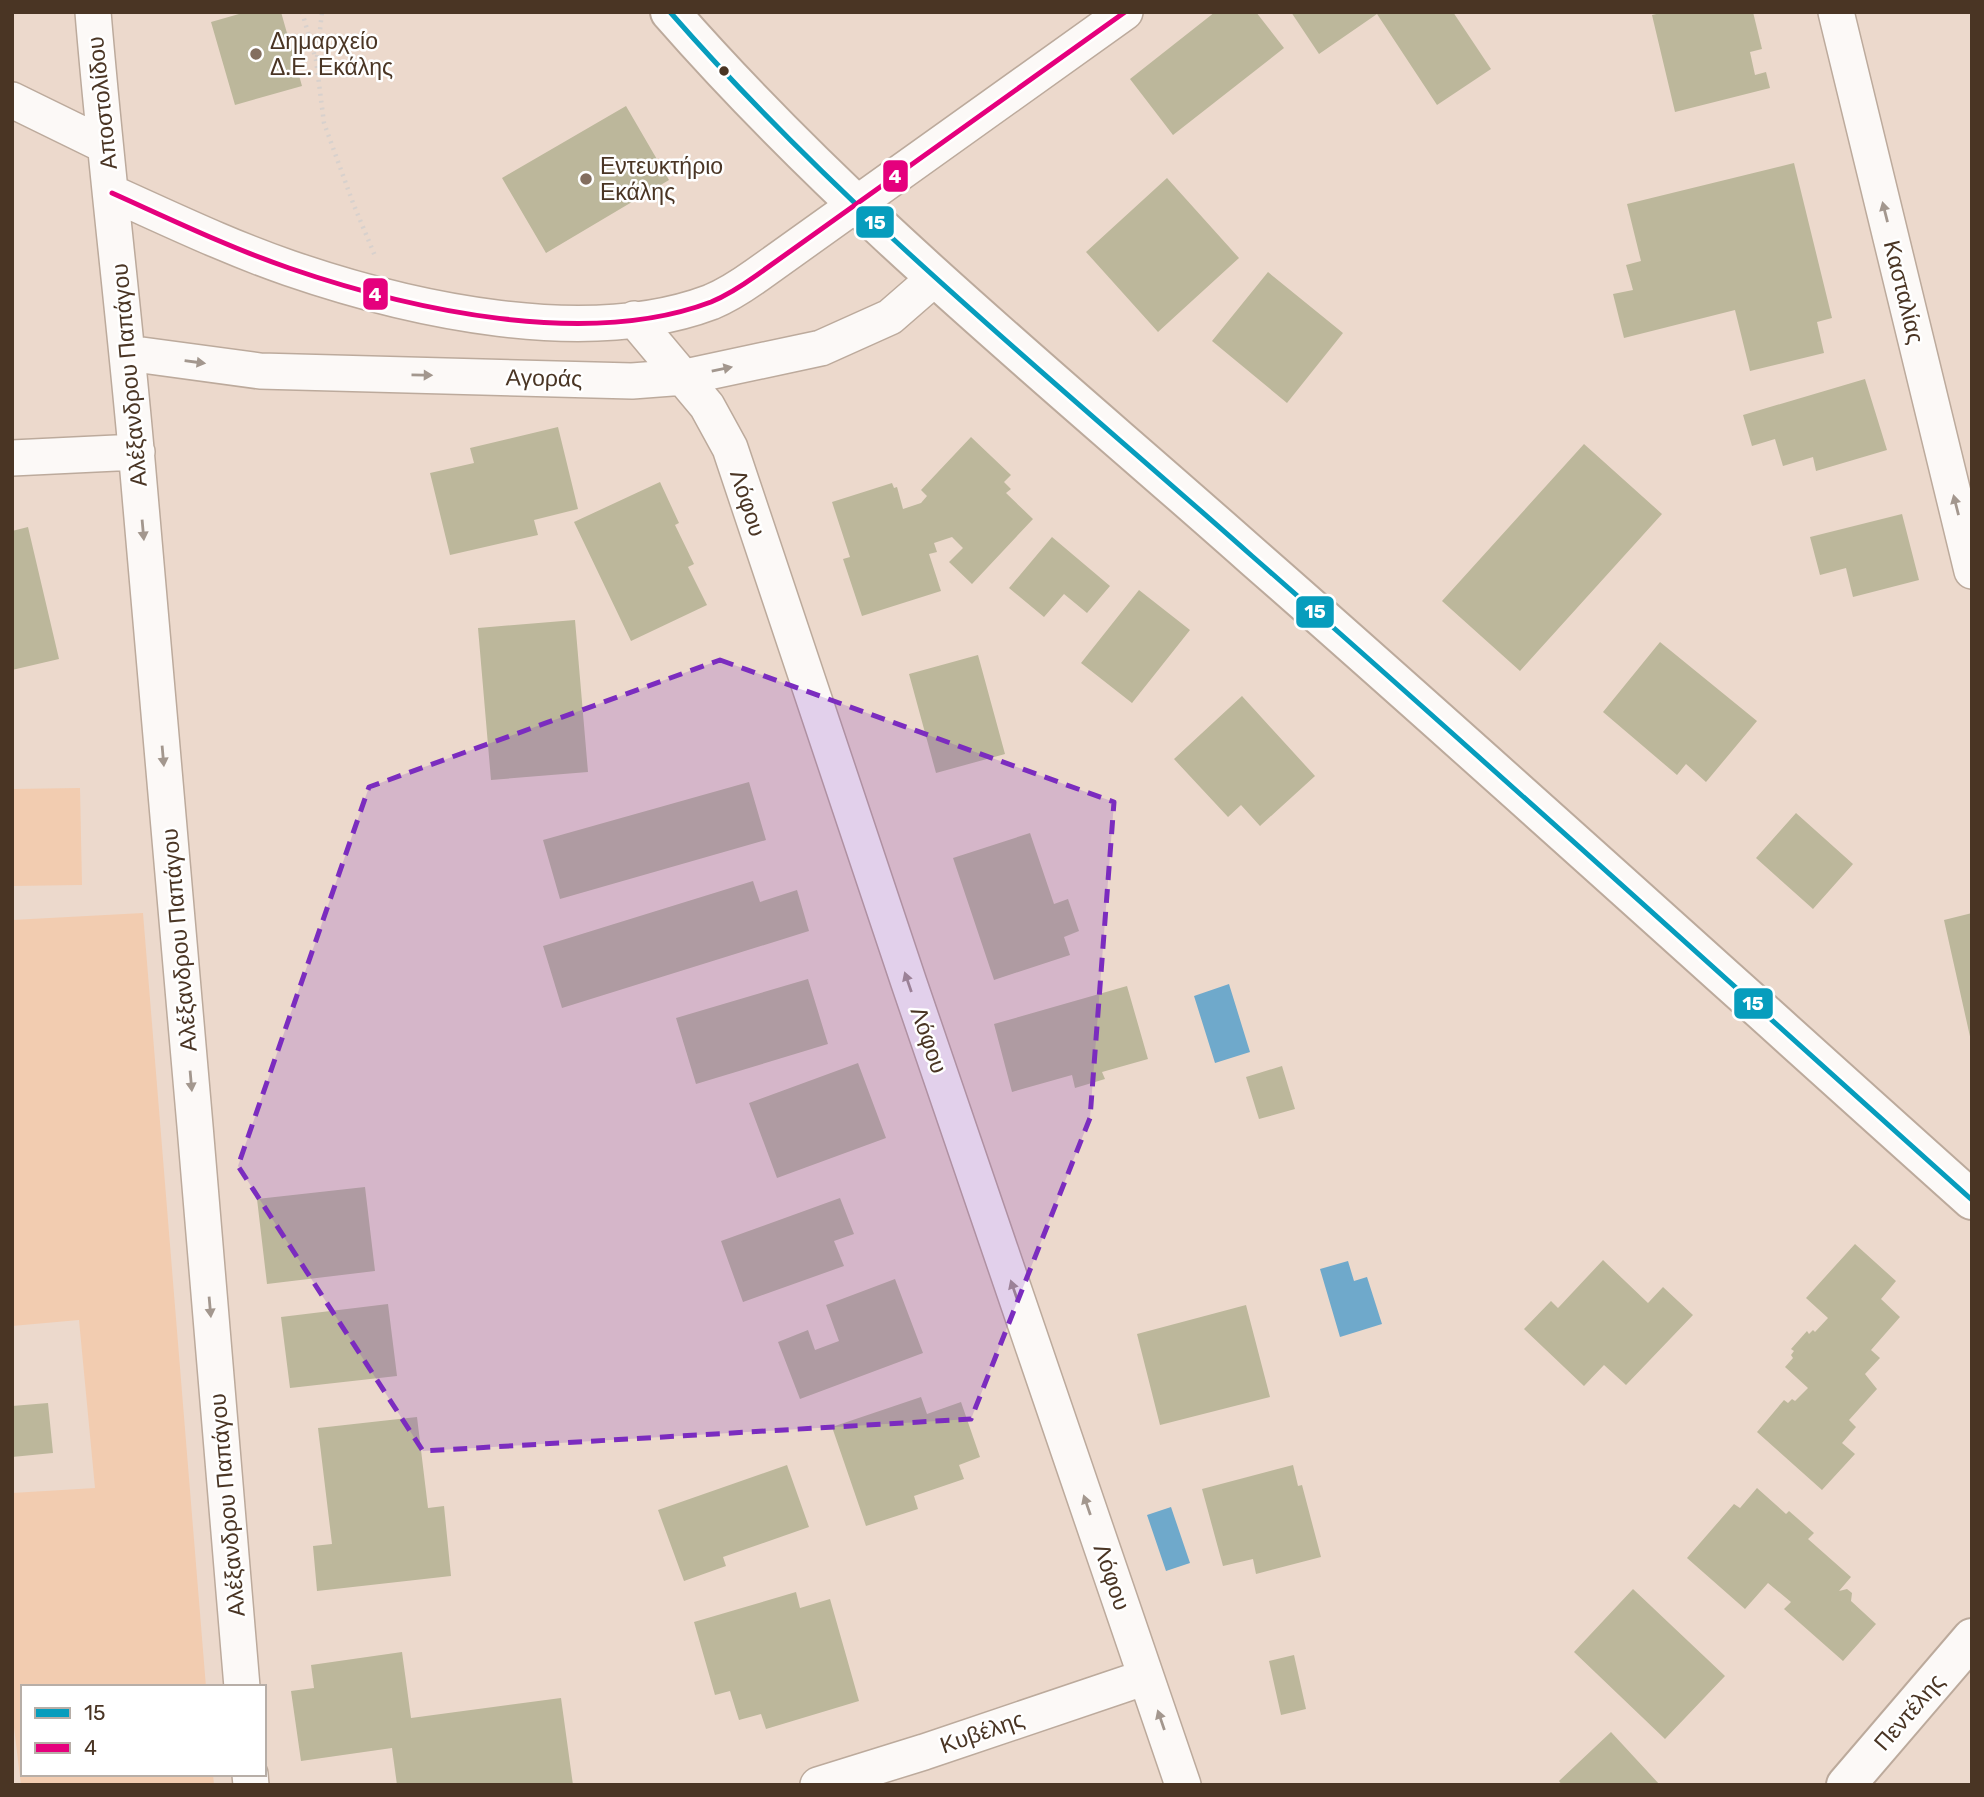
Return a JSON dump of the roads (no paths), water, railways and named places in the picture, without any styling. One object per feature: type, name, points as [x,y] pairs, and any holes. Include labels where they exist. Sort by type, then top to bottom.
[{"type":"main road","points":[[670,12],[748,98],[855,203],[936,277],[1311,607],[1972,1199]]},
{"type":"main road","name":"Πεντέλης","points":[[1846,1785],[1972,1639]]},
{"type":"street","name":"Αποστολίδου","points":[[93,12],[104,145],[112,193]]},
{"type":"street","points":[[112,193],[288,268],[394,298],[512,321],[584,323],[634,319],[688,309],[734,291],[1125,12]]},
{"type":"street","name":"Κασταλίας","points":[[1836,12],[1972,571]]},
{"type":"street","points":[[12,100],[104,145]]},
{"type":"street","name":"Αλέξανδρου Παπάγου","points":[[112,193],[137,452],[242,1685]]},
{"type":"street","name":"Αγοράς","points":[[127,353],[260,370],[632,381],[685,377],[821,348],[890,317],[936,277]]},
{"type":"street","name":"Λόφου","points":[[634,319],[707,405],[730,448],[913,996],[1183,1785]]},
{"type":"street","points":[[12,458],[137,452]]},
{"type":"street","name":"Κυβέλης","points":[[818,1785],[1146,1677]]},
{"type":"water","points":[[1229,984],[1250,1052],[1215,1063],[1194,996]]},
{"type":"water","points":[[1348,1261],[1354,1281],[1367,1277],[1382,1324],[1340,1337],[1320,1269]]},
{"type":"water","points":[[1171,1507],[1190,1563],[1166,1571],[1147,1515]]},
{"type":"place","name":"Δημαρχείο Δ.Ε. Εκάλης","points":[[256,54]]},
{"type":"place","name":"Εντευκτήριο Εκάλης","points":[[586,179]]}]
